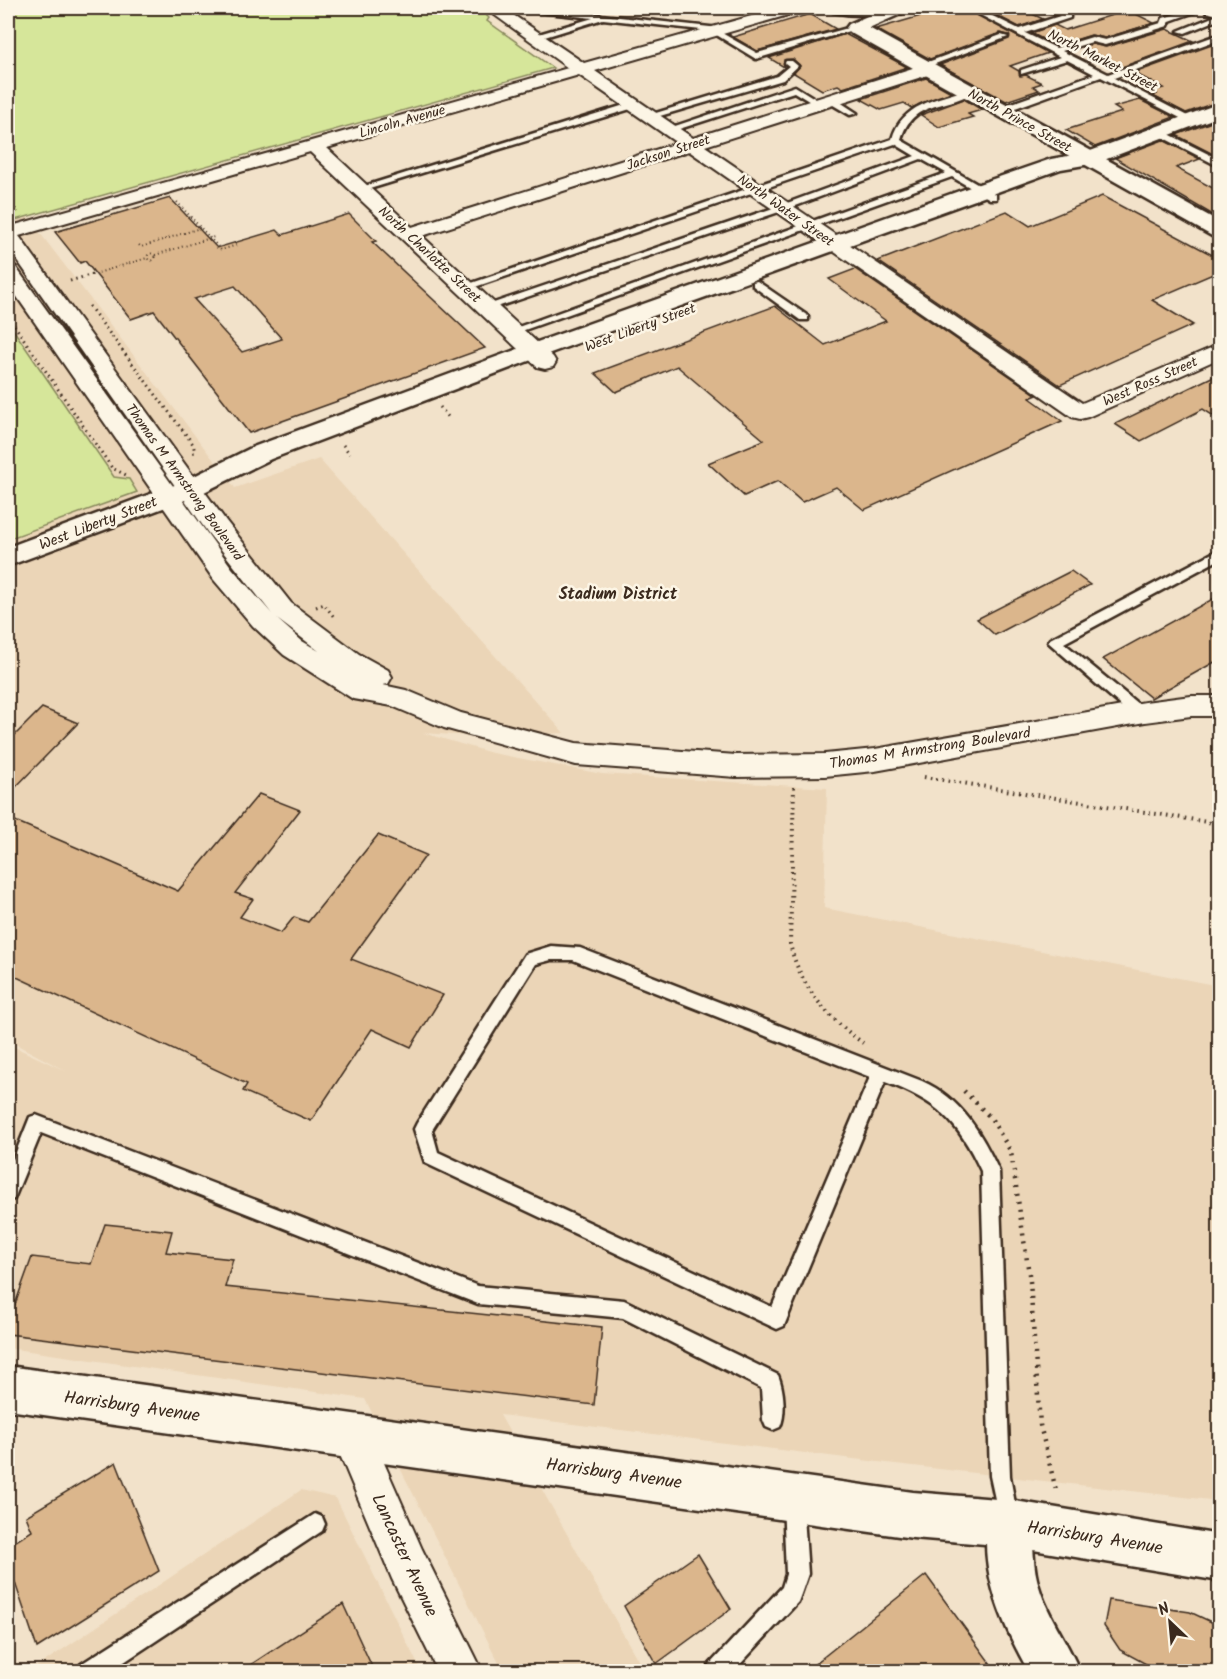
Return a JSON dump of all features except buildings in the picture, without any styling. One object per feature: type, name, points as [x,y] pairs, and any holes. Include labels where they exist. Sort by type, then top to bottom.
[{"type":"main road","name":"North Prince Street","points":[[821,8],[1220,231]]},
{"type":"main road","points":[[839,8],[870,10],[886,8]]},
{"type":"main road","points":[[855,28],[899,8]]},
{"type":"main road","points":[[1212,8],[1220,11]]},
{"type":"main road","name":"West Liberty Street","points":[[179,493],[285,466],[480,394],[539,357],[986,194],[1034,187],[1074,172],[1089,159],[1210,115]]},
{"type":"main road","name":"West Liberty Street","points":[[8,557],[179,493],[262,453],[757,284],[839,247]]},
{"type":"main road","name":"Harrisburg Avenue","points":[[8,1388],[913,1515],[1009,1523],[1220,1558]]},
{"type":"main road","points":[[1009,1523],[1013,1578],[1029,1626],[1056,1671]]},
{"type":"street","name":"North Water Street","points":[[493,8],[1080,412]]},
{"type":"street","name":"Lincoln Avenue","points":[[8,233],[796,8]]},
{"type":"street","name":"Jackson Street","points":[[409,234],[692,145],[925,68]]},
{"type":"street","name":"North Charlotte Street","points":[[314,146],[539,357]]},
{"type":"street","name":"Thomas M Armstrong Boulevard","points":[[8,233],[179,493],[223,574],[262,620],[293,648],[363,692],[396,697],[454,721],[576,754],[747,766],[825,765],[874,760],[1139,713],[1191,706],[1220,706]]},
{"type":"street","name":"Thomas M Armstrong Boulevard","points":[[8,270],[179,493]]},
{"type":"street","name":"West Ross Street","points":[[1080,412],[1220,350]]},
{"type":"street","name":"Lancaster Avenue","points":[[352,1436],[407,1564],[461,1671]]},
{"type":"lane","points":[[521,8],[717,31],[756,56],[855,28]]},
{"type":"lane","name":"North Market Street","points":[[970,8],[1101,74],[1210,115]]},
{"type":"lane","points":[[1019,32],[1067,16],[1048,8]]},
{"type":"lane","points":[[1055,51],[1092,39],[1105,43],[1165,24],[1166,20],[1202,8]]},
{"type":"lane","points":[[1182,31],[1220,16]]},
{"type":"lane","points":[[535,38],[606,17]]},
{"type":"lane","points":[[998,108],[1220,36]]},
{"type":"lane","points":[[925,68],[1004,37]]},
{"type":"lane","points":[[1024,72],[1067,57]]},
{"type":"lane","points":[[360,189],[642,110],[778,78],[794,66],[789,63]]},
{"type":"lane","points":[[778,78],[795,89],[853,113]]},
{"type":"lane","points":[[670,129],[795,89]]},
{"type":"lane","points":[[896,141],[902,124],[914,111],[969,92]]},
{"type":"lane","points":[[1159,132],[1220,164]]},
{"type":"lane","points":[[465,287],[896,141],[986,194]]},
{"type":"lane","points":[[487,307],[782,208],[922,156]]},
{"type":"lane","points":[[512,331],[953,174]]},
{"type":"lane","points":[[757,284],[804,318]]},
{"type":"lane","points":[[1139,713],[1054,642],[1220,553]]},
{"type":"lane","points":[[880,1073],[777,1318],[431,1157],[423,1129],[531,960],[551,953],[574,953],[880,1073],[928,1092],[954,1112],[977,1141],[990,1171],[1000,1476],[1009,1523]]},
{"type":"lane","points":[[8,1193],[36,1123],[478,1295],[624,1309],[771,1382],[773,1420]]},
{"type":"lane","points":[[718,1671],[790,1594],[797,1574],[793,1498]]},
{"type":"lane","points":[[89,1671],[315,1524]]},
{"type":"path","points":[[170,195],[221,250],[237,244]]},
{"type":"path","points":[[184,211],[190,210]]},
{"type":"path","points":[[139,245],[141,247],[200,228]]},
{"type":"path","points":[[76,290],[70,281],[147,258],[154,258],[155,255],[214,237]]},
{"type":"path","points":[[83,299],[193,444],[195,452],[185,456],[189,462],[208,464],[218,461],[225,471]]},
{"type":"path","points":[[308,609],[324,604],[339,624]]},
{"type":"path","points":[[922,777],[1220,824]]},
{"type":"path","points":[[794,778],[790,944],[792,960],[799,974],[824,1008],[850,1033],[869,1045]]},
{"type":"path","points":[[958,1086],[990,1116],[1002,1132],[1011,1152],[1030,1281],[1040,1425],[1056,1490]]},
{"type":"shaded area","points":[[8,8],[479,8],[489,18],[487,21],[553,68],[27,216],[235,488],[319,459],[564,733],[487,737],[423,733],[492,753],[602,774],[827,788],[824,908],[1219,986],[1219,1501],[500,1415],[644,1671],[503,1671],[365,1399],[8,1348],[8,1044],[66,1071],[8,1040]]},
{"type":"shaded area","points":[[301,1490],[336,1498],[421,1671],[29,1672]]},
{"type":"green space","points":[[8,8],[479,8],[489,18],[487,21],[553,68],[8,222]]},
{"type":"green space","points":[[8,322],[114,477],[129,479],[137,492],[8,539]]},
{"type":"district","name":"Stadium District","points":[[618,593]]}]
